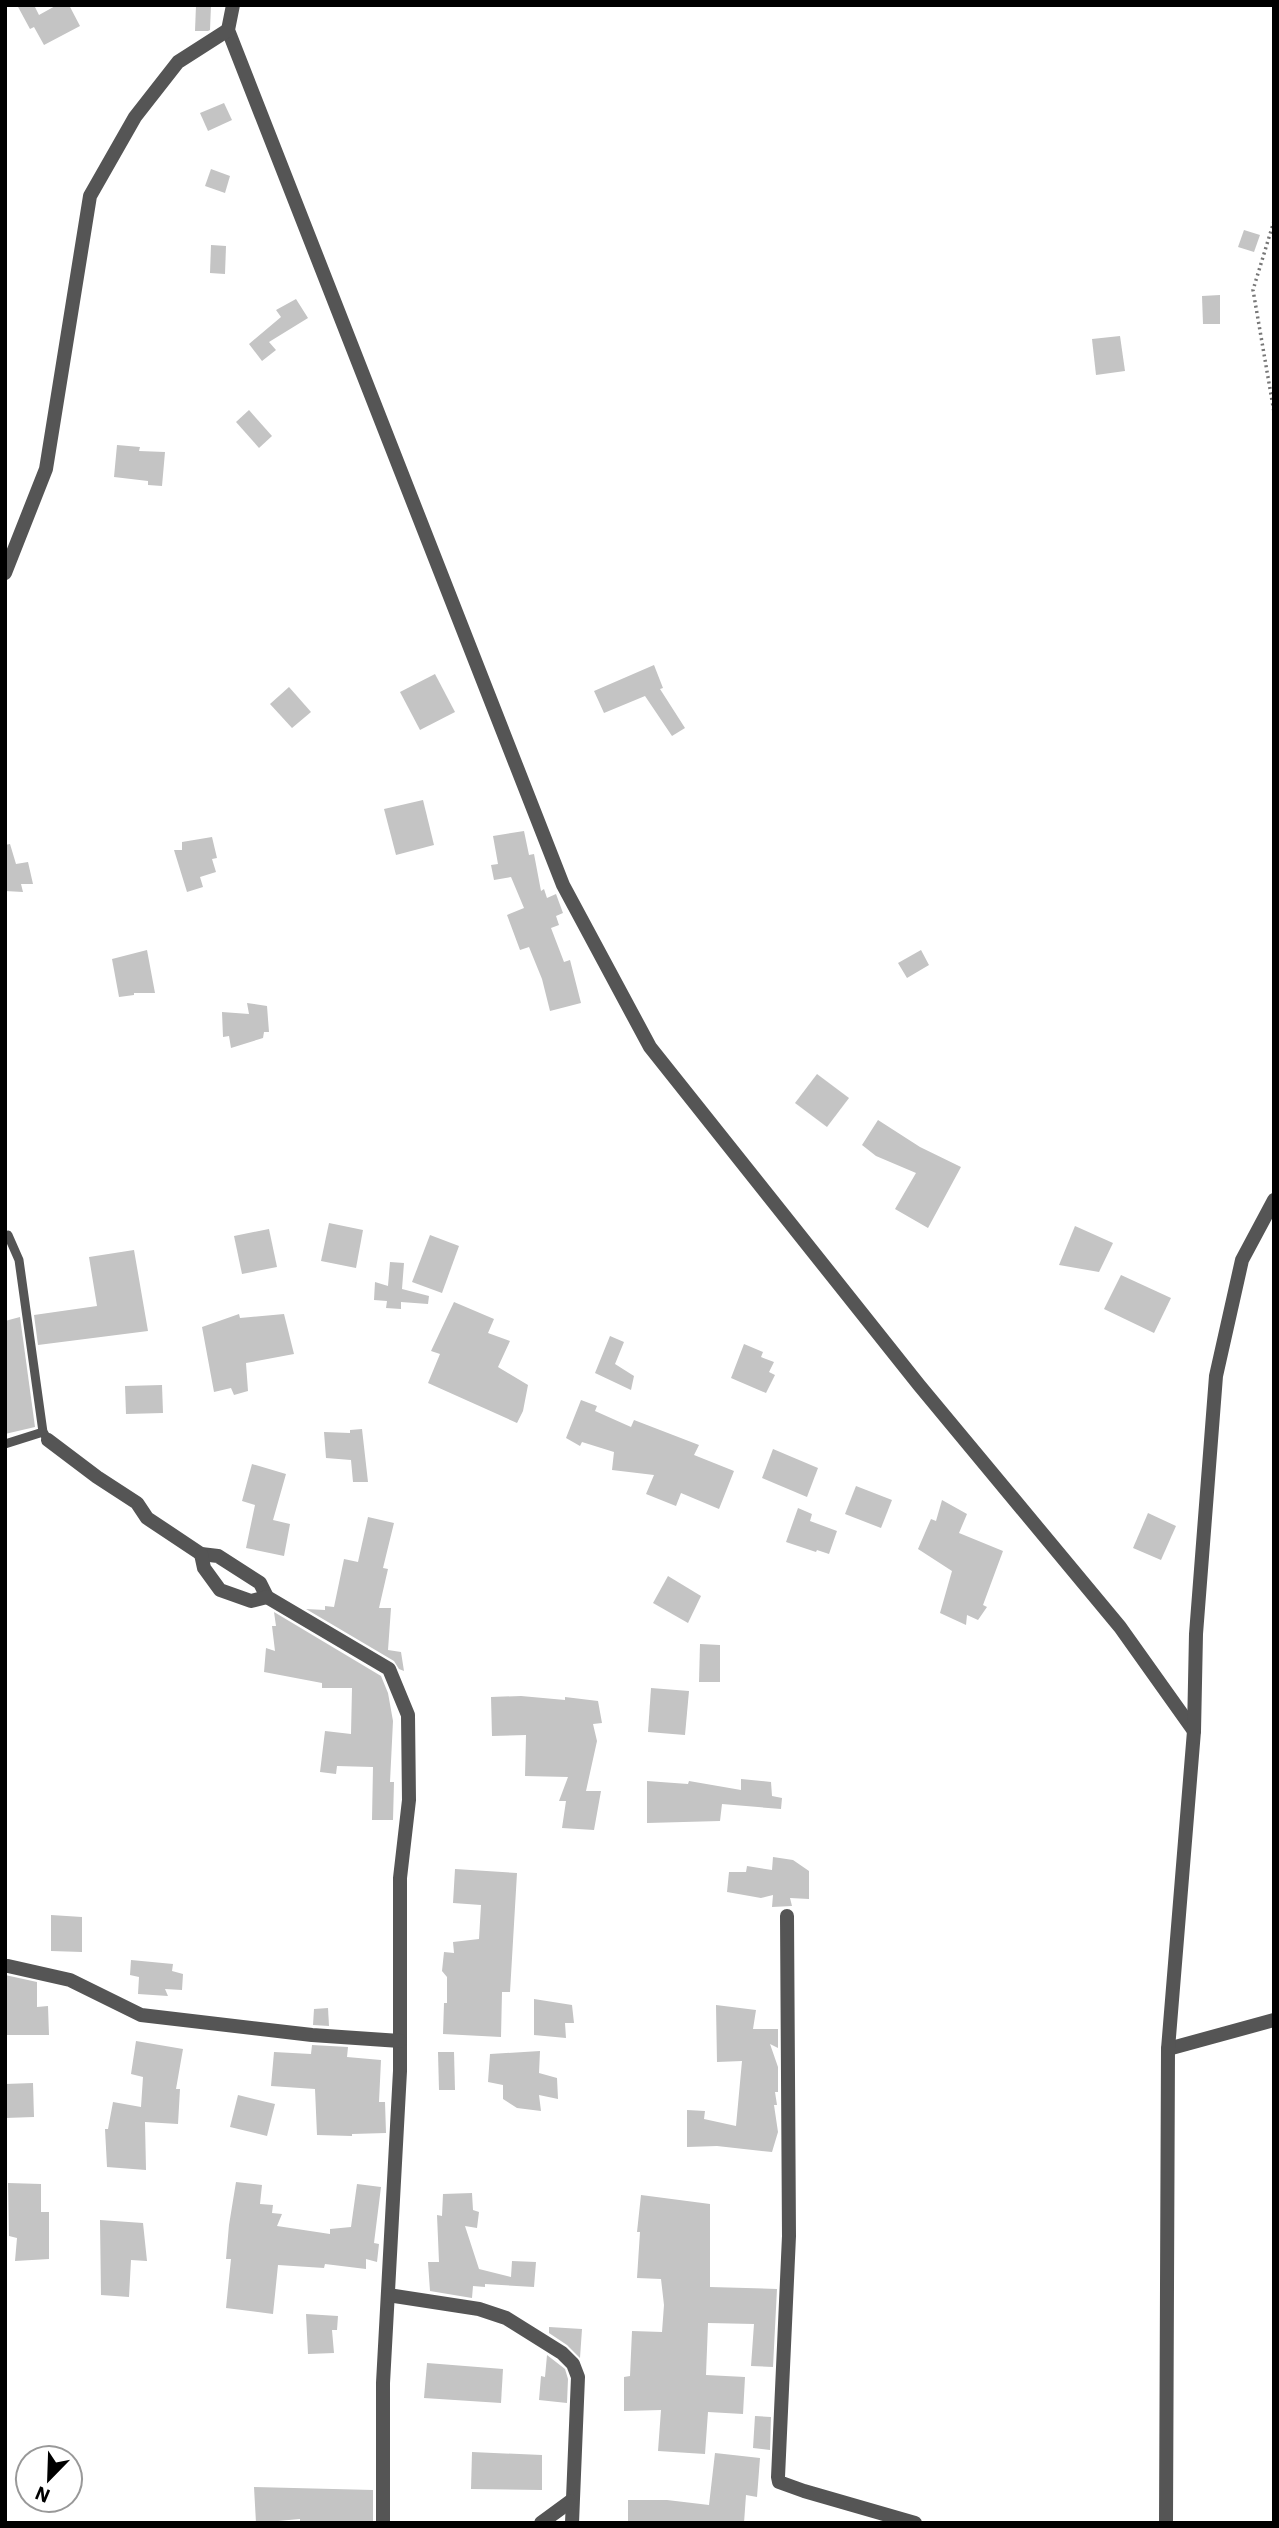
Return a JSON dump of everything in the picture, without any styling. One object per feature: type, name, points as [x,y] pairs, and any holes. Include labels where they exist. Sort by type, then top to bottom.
[{"type":"street","points":[[233,5],[228,30],[563,885],[650,1047],[919,1385],[1120,1627],[1195,1731]]},
{"type":"street","points":[[5,572],[46,469],[90,196],[135,117],[178,62],[228,30]]},
{"type":"street","points":[[1166,2523],[1168,2049],[1195,1731],[1196,1634],[1216,1376],[1242,1260],[1274,1200]]},
{"type":"street","points":[[46,1436],[97,1477],[137,1503],[147,1518],[201,1554],[218,1556],[260,1583],[267,1597],[389,1669],[408,1715],[409,1800],[400,1878],[400,2042],[383,2383],[383,2523]]},
{"type":"street","points":[[201,1554],[204,1568],[220,1590],[251,1601],[267,1597]]},
{"type":"street","points":[[787,1916],[789,2236],[778,2477],[784,2484],[804,2491],[915,2523]]},
{"type":"street","points":[[8,1966],[70,1980],[141,2015],[312,2035],[400,2042]]},
{"type":"street","points":[[1168,2049],[1274,2020]]},
{"type":"street","points":[[388,2295],[479,2309],[506,2318],[562,2353],[573,2364],[578,2377],[572,2523]]},
{"type":"street","points":[[541,2523],[571,2501]]},
{"type":"lane","points":[[5,1236],[8,1235],[19,1260],[46,1436],[5,1444]]},
{"type":"path","points":[[1274,221],[1253,289],[1274,412]]},
{"type":"building","points":[[17,5],[34,5],[39,15],[57,5],[69,5],[80,26],[44,45],[34,27],[30,29]]},
{"type":"building","points":[[196,5],[211,5],[210,30],[195,31]]},
{"type":"building","points":[[224,103],[232,120],[208,131],[200,113]]},
{"type":"building","points":[[211,169],[230,176],[225,193],[205,186]]},
{"type":"building","points":[[1244,230],[1260,235],[1254,252],[1238,247]]},
{"type":"building","points":[[211,245],[226,246],[225,274],[210,273]]},
{"type":"building","points":[[1220,295],[1220,324],[1203,324],[1202,296]]},
{"type":"building","points":[[296,299],[308,318],[269,342],[276,350],[262,361],[249,344],[281,317],[276,310]]},
{"type":"building","points":[[1120,336],[1125,371],[1096,375],[1092,339]]},
{"type":"building","points":[[249,410],[272,436],[259,448],[236,422]]},
{"type":"building","points":[[117,445],[140,447],[139,451],[165,452],[162,486],[148,485],[148,481],[114,477]]},
{"type":"building","points":[[654,665],[663,688],[660,689],[685,728],[672,736],[645,696],[604,713],[594,691]]},
{"type":"building","points":[[435,674],[455,712],[420,730],[400,692]]},
{"type":"building","points":[[289,687],[311,712],[292,728],[270,704]]},
{"type":"building","points":[[423,800],[434,845],[396,855],[384,809]]},
{"type":"building","points":[[524,831],[529,855],[534,854],[541,891],[544,889],[547,898],[556,894],[563,913],[556,916],[559,925],[551,928],[564,962],[570,960],[581,1003],[550,1011],[542,979],[529,947],[520,950],[507,915],[524,908],[511,877],[494,880],[491,865],[498,864],[493,836]]},
{"type":"building","points":[[212,837],[217,858],[212,859],[216,872],[200,877],[203,887],[187,892],[174,850],[182,850],[182,842]]},
{"type":"building","points":[[10,844],[16,864],[28,862],[33,884],[21,884],[23,892],[5,891],[5,845]]},
{"type":"building","points":[[147,950],[155,993],[134,993],[119,997],[112,959]]},
{"type":"building","points":[[921,950],[929,965],[907,978],[898,963]]},
{"type":"building","points":[[247,1003],[267,1006],[269,1032],[264,1032],[263,1038],[231,1048],[229,1036],[223,1037],[222,1012],[249,1014]]},
{"type":"building","points":[[817,1074],[849,1098],[827,1127],[795,1103]]},
{"type":"building","points":[[878,1120],[920,1147],[961,1167],[928,1228],[895,1209],[916,1173],[876,1156],[862,1145]]},
{"type":"building","points":[[329,1223],[363,1230],[356,1268],[321,1261]]},
{"type":"building","points":[[1075,1226],[1113,1243],[1099,1272],[1059,1265]]},
{"type":"building","points":[[269,1229],[277,1267],[242,1274],[234,1236]]},
{"type":"building","points":[[430,1235],[459,1246],[442,1293],[412,1282]]},
{"type":"building","points":[[134,1250],[148,1331],[38,1345],[34,1315],[97,1306],[89,1257]]},
{"type":"building","points":[[390,1262],[404,1263],[402,1289],[429,1296],[428,1304],[401,1302],[401,1309],[386,1308],[387,1301],[374,1300],[375,1282],[388,1286]]},
{"type":"building","points":[[1121,1275],[1171,1298],[1154,1333],[1104,1309]]},
{"type":"building","points":[[454,1302],[494,1319],[488,1333],[510,1341],[498,1367],[528,1385],[523,1411],[517,1423],[428,1383],[440,1354],[431,1351]]},
{"type":"building","points":[[239,1314],[240,1318],[284,1314],[294,1354],[246,1363],[248,1391],[234,1395],[231,1388],[214,1392],[202,1327]]},
{"type":"building","points":[[20,1317],[35,1427],[5,1434],[5,1321]]},
{"type":"building","points":[[610,1336],[624,1342],[615,1364],[634,1376],[631,1390],[595,1373]]},
{"type":"building","points":[[744,1344],[763,1352],[761,1357],[774,1362],[769,1372],[775,1375],[766,1393],[731,1378]]},
{"type":"building","points":[[162,1385],[163,1413],[126,1414],[125,1386]]},
{"type":"building","points":[[581,1400],[597,1406],[595,1411],[631,1427],[634,1420],[699,1445],[694,1455],[734,1471],[719,1509],[681,1493],[676,1506],[646,1494],[654,1475],[612,1470],[614,1452],[582,1442],[580,1446],[566,1438]]},
{"type":"building","points":[[362,1429],[368,1482],[353,1482],[351,1460],[326,1458],[324,1432],[350,1433],[350,1430]]},
{"type":"building","points":[[773,1449],[818,1468],[807,1497],[762,1478]]},
{"type":"building","points":[[252,1464],[286,1474],[273,1520],[290,1524],[284,1556],[246,1548],[255,1505],[242,1501]]},
{"type":"building","points":[[856,1486],[892,1500],[881,1528],[845,1514]]},
{"type":"building","points":[[942,1500],[967,1514],[959,1533],[1003,1551],[983,1605],[987,1607],[978,1620],[967,1615],[966,1625],[940,1613],[952,1571],[918,1549],[931,1519],[936,1521]]},
{"type":"building","points":[[798,1508],[812,1514],[810,1521],[837,1531],[829,1554],[786,1542]]},
{"type":"building","points":[[1148,1513],[1176,1526],[1161,1560],[1133,1548]]},
{"type":"building","points":[[368,1517],[394,1523],[383,1568],[388,1569],[379,1608],[391,1608],[388,1650],[401,1652],[404,1671],[399,1669],[394,1661],[306,1609],[325,1610],[325,1606],[334,1607],[344,1559],[358,1562]]},
{"type":"building","points":[[668,1576],[701,1596],[688,1623],[653,1603]]},
{"type":"building","points":[[274,1612],[381,1676],[388,1693],[393,1721],[390,1782],[394,1782],[393,1820],[372,1820],[373,1767],[337,1766],[336,1774],[320,1772],[325,1731],[351,1734],[352,1688],[322,1688],[322,1683],[264,1672],[266,1648],[275,1651],[272,1626],[276,1626]]},
{"type":"building","points":[[700,1644],[720,1645],[720,1682],[699,1682]]},
{"type":"building","points":[[651,1688],[689,1691],[685,1735],[648,1732]]},
{"type":"building","points":[[521,1696],[598,1701],[602,1723],[593,1724],[597,1741],[586,1791],[601,1791],[594,1830],[562,1828],[566,1801],[559,1801],[568,1777],[525,1776],[526,1735],[492,1736],[491,1697]]},
{"type":"building","points":[[741,1779],[771,1782],[772,1796],[782,1798],[781,1809],[722,1804],[720,1821],[647,1823],[647,1781],[688,1784],[689,1781],[741,1790]]},
{"type":"building","points":[[773,1857],[793,1860],[809,1871],[809,1899],[790,1898],[792,1906],[772,1907],[773,1895],[761,1898],[727,1892],[729,1872],[746,1872],[747,1866],[772,1870]]},
{"type":"building","points":[[455,1869],[517,1873],[510,1992],[502,1992],[501,2037],[443,2034],[444,2003],[447,2003],[447,1977],[442,1971],[444,1952],[454,1953],[453,1942],[479,1939],[481,1905],[453,1903]]},
{"type":"building","points":[[51,1915],[82,1917],[82,1952],[51,1951]]},
{"type":"building","points":[[131,1960],[173,1964],[172,1971],[183,1974],[182,1990],[165,1989],[168,1996],[138,1994],[139,1977],[130,1975]]},
{"type":"building","points":[[5,1975],[37,1982],[37,2007],[48,2006],[49,2035],[7,2035]]},
{"type":"building","points":[[534,1999],[572,2005],[574,2023],[565,2023],[566,2038],[534,2035]]},
{"type":"building","points":[[716,2005],[756,2010],[753,2029],[778,2029],[778,2048],[770,2044],[778,2067],[778,2092],[775,2092],[777,2105],[774,2105],[778,2132],[772,2152],[717,2146],[687,2147],[687,2110],[705,2111],[704,2119],[736,2126],[742,2061],[717,2062]]},
{"type":"building","points":[[328,2008],[329,2026],[313,2025],[314,2009]]},
{"type":"building","points":[[136,2041],[183,2049],[176,2089],[180,2089],[178,2124],[145,2122],[146,2170],[107,2167],[105,2129],[108,2129],[113,2102],[141,2107],[143,2077],[131,2074]]},
{"type":"building","points":[[312,2045],[348,2047],[347,2057],[381,2060],[379,2102],[385,2102],[386,2133],[317,2135],[315,2089],[271,2086],[274,2052],[311,2054]]},
{"type":"building","points":[[540,2051],[539,2073],[557,2078],[558,2099],[539,2095],[541,2111],[517,2108],[503,2099],[503,2085],[488,2082],[490,2054]]},
{"type":"building","points":[[438,2052],[454,2052],[455,2090],[439,2090]]},
{"type":"building","points":[[33,2083],[34,2117],[5,2118],[5,2084]]},
{"type":"building","points":[[238,2095],[275,2104],[267,2136],[230,2127]]},
{"type":"building","points":[[236,2182],[262,2185],[260,2204],[273,2205],[272,2213],[282,2214],[277,2226],[330,2234],[330,2229],[351,2227],[357,2184],[381,2187],[374,2243],[379,2244],[377,2262],[366,2259],[366,2269],[325,2264],[324,2268],[278,2265],[273,2314],[226,2308],[231,2259],[226,2259]]},
{"type":"building","points":[[8,2183],[41,2184],[41,2212],[49,2212],[49,2259],[15,2261],[17,2238],[9,2236]]},
{"type":"building","points":[[472,2193],[473,2210],[479,2212],[477,2228],[465,2226],[479,2269],[511,2277],[512,2261],[536,2262],[534,2287],[485,2284],[485,2287],[473,2286],[472,2298],[430,2291],[428,2262],[439,2262],[437,2215],[442,2216],[443,2194]]},
{"type":"building","points":[[641,2195],[710,2204],[710,2287],[777,2289],[773,2367],[751,2366],[754,2324],[708,2323],[706,2375],[745,2377],[743,2414],[708,2412],[705,2454],[658,2451],[661,2410],[624,2411],[624,2377],[630,2376],[632,2331],[662,2332],[664,2305],[661,2279],[637,2278],[640,2232],[637,2232]]},
{"type":"building","points":[[100,2220],[143,2223],[147,2261],[131,2260],[129,2297],[101,2295]]},
{"type":"building","points":[[306,2314],[338,2316],[337,2330],[332,2330],[334,2353],[308,2354]]},
{"type":"building","points":[[549,2327],[582,2329],[580,2358],[549,2333]]},
{"type":"building","points":[[547,2355],[565,2369],[568,2379],[567,2403],[539,2400],[541,2376],[545,2377]]},
{"type":"building","points":[[427,2363],[503,2369],[501,2403],[424,2398]]},
{"type":"building","points":[[755,2416],[771,2417],[770,2450],[753,2448]]},
{"type":"building","points":[[472,2452],[542,2455],[542,2490],[471,2489]]},
{"type":"building","points":[[715,2453],[760,2458],[757,2497],[746,2495],[744,2523],[628,2523],[628,2500],[667,2500],[709,2505]]},
{"type":"building","points":[[254,2487],[373,2490],[373,2523],[300,2523],[300,2519],[256,2523]]}]
